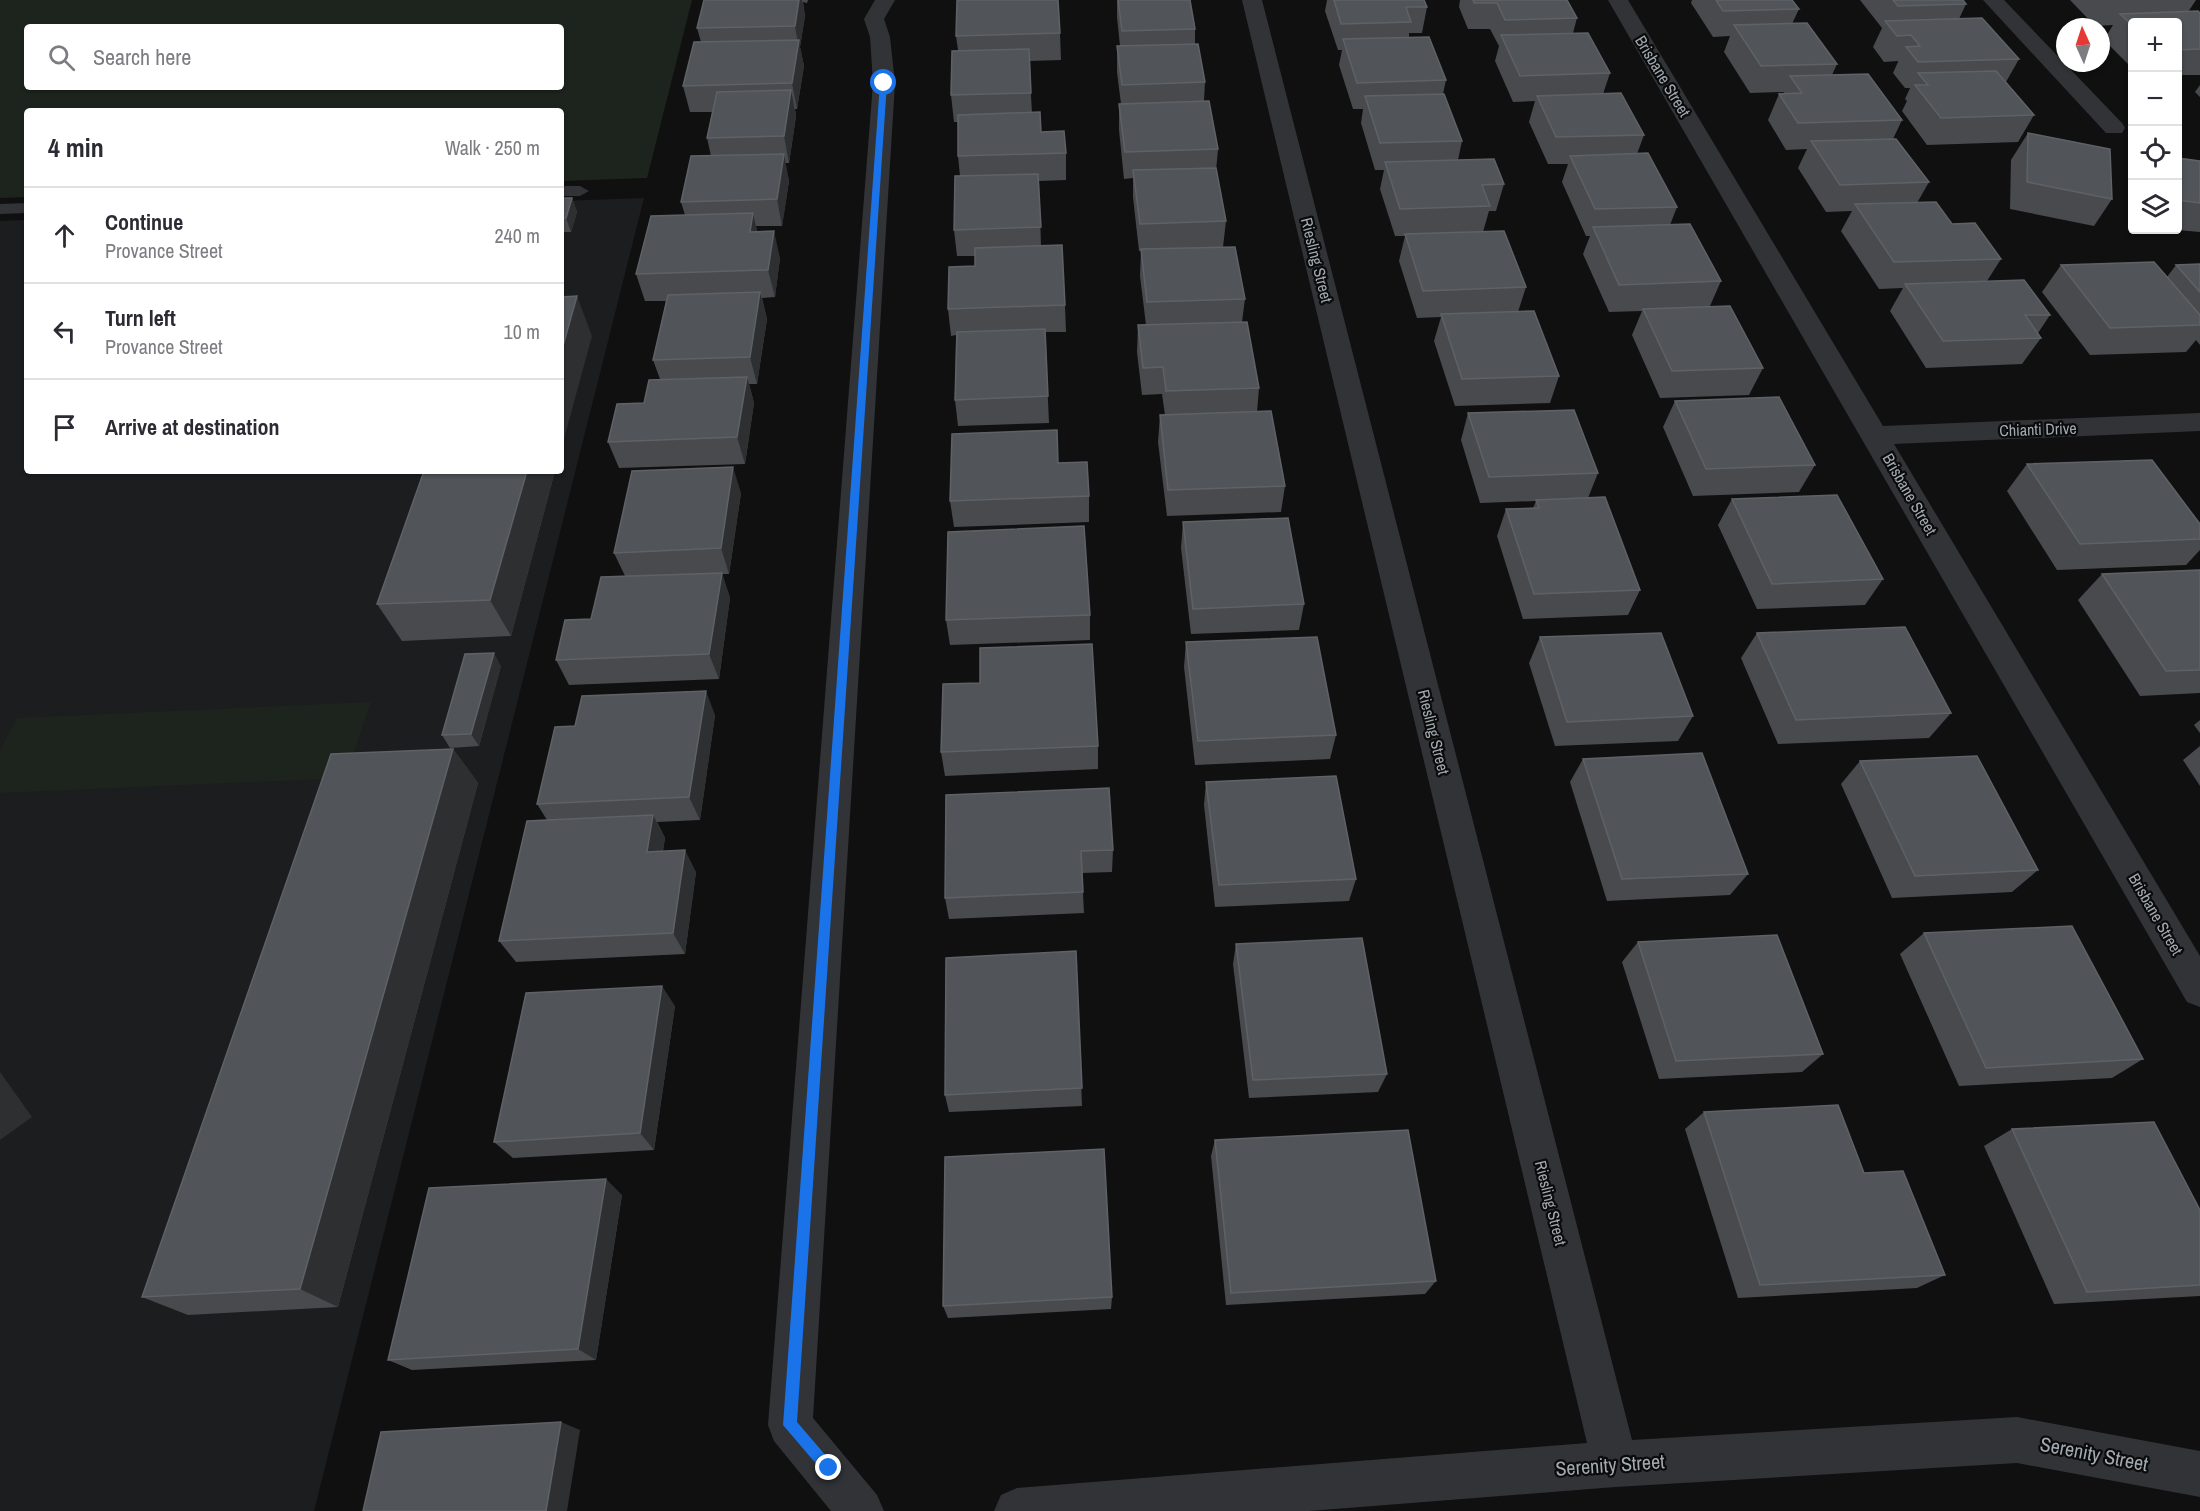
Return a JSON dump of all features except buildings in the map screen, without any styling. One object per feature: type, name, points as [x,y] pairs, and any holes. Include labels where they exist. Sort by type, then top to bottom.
[{"type":"street","points":[[861,1511],[790,1425],[884,83],[880,36],[874,19],[885,0]]},
{"type":"street","name":"Riesling Street","points":[[1252,0],[1615,1464]]},
{"type":"street","name":"Brisbane Street","points":[[1618,0],[2200,990]]},
{"type":"street","points":[[1993,0],[2114,128]]},
{"type":"street","name":"Chianti Drive","points":[[1876,436],[2200,422]]},
{"type":"street","name":"Serenity Street","points":[[1017,1511],[1615,1464],[2017,1440],[2200,1474]]},
{"type":"lane","points":[[564,191],[580,191]]},
{"type":"lane","points":[[0,209],[24,208]]},
{"type":"shaded area","points":[[0,0],[692,0],[647,178],[564,181],[564,108],[24,108],[24,197],[0,198]]},
{"type":"shaded area","points":[[644,198],[314,1511],[0,1511],[0,221],[24,220],[24,474],[564,474],[564,201]]},
{"type":"shaded area","points":[[371,702],[345,778],[0,793],[0,750],[17,718]]},
{"type":"route","points":[[829,1468],[790,1425],[884,83]]}]
